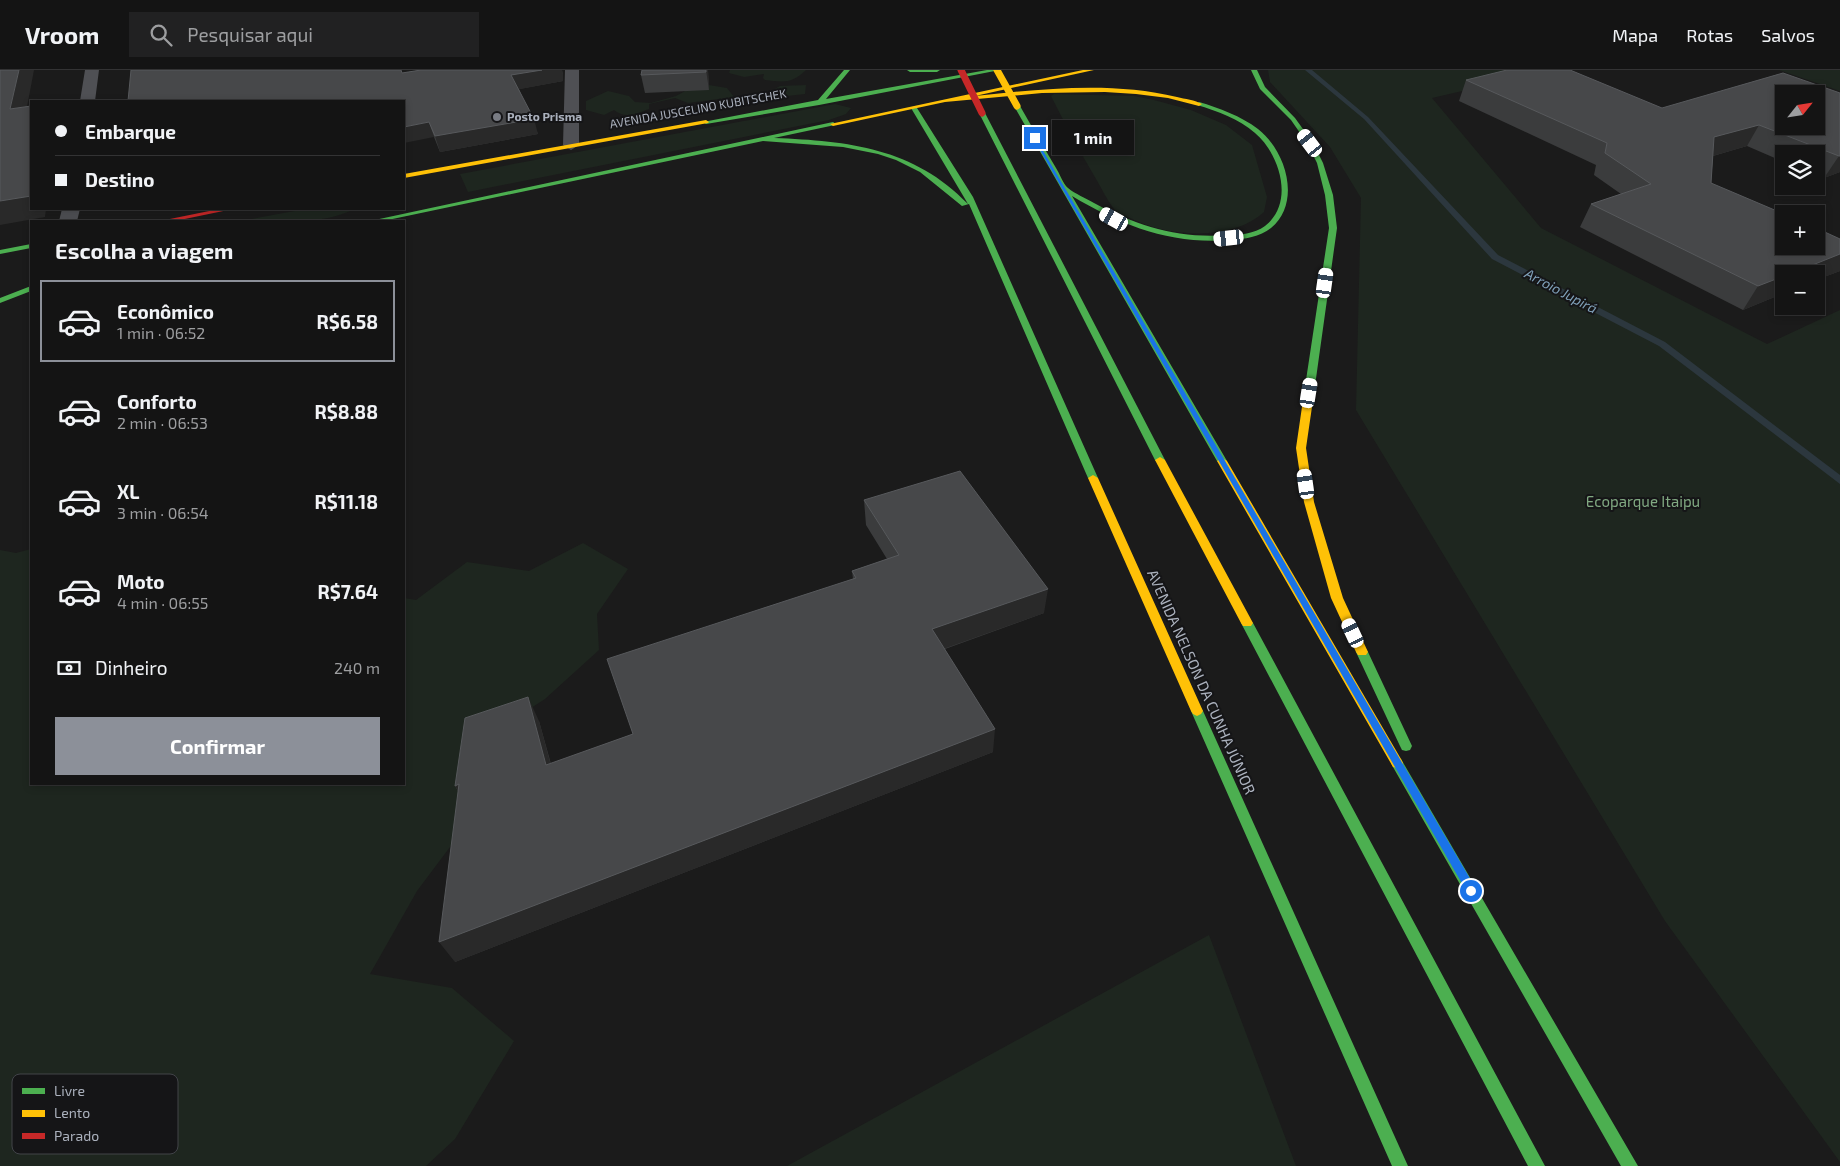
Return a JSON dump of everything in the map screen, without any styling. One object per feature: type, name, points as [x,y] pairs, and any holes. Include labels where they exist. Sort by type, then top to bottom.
[{"type":"main road","points":[[819,103],[847,70]]},
{"type":"main road","points":[[910,70],[937,70]]},
{"type":"main road","points":[[962,70],[1125,394],[1537,1166]]},
{"type":"main road","name":"AVENIDA JUSCELINO KUBITSCHEK","points":[[405,176],[997,70]]},
{"type":"main road","points":[[997,70],[1630,1166]]},
{"type":"main road","points":[[379,220],[766,140],[1091,70]]},
{"type":"main road","points":[[1254,70],[1259,84],[1286,112],[1310,143],[1326,175],[1331,196],[1333,228],[1301,448],[1309,502],[1337,598],[1411,758]]},
{"type":"main road","points":[[947,101],[1093,89],[1167,96],[1193,102],[1249,126],[1263,138],[1278,161],[1286,195],[1279,218],[1267,228],[1242,237],[1202,241],[1167,237],[1125,225],[1063,187]]},
{"type":"main road","name":"AVENIDA NELSON DA CUNHA JÚNIOR","points":[[914,108],[920,123],[934,145],[958,174],[968,193],[974,211],[1400,1166]]},
{"type":"main road","name":"AVENIDA NELSON DA CUNHA JÚNIOR","points":[[766,140],[852,144],[875,148],[907,161],[939,180],[974,211]]},
{"type":"main road","points":[[170,220],[224,210]]},
{"type":"main road","points":[[198,220],[227,210]]},
{"type":"main road","points":[[0,252],[30,246]]},
{"type":"main road","points":[[0,301],[30,288]]},
{"type":"main road","points":[[0,305],[30,299]]},
{"type":"main road","points":[[1423,784],[1481,908]]},
{"type":"street","points":[[88,100],[92,70]]},
{"type":"street","points":[[571,145],[572,70]]},
{"type":"green space","points":[[730,70],[806,70],[792,80],[782,81],[765,80],[763,78],[764,74],[744,77],[729,73]]},
{"type":"green space","name":"Ecoparque Itaipu","points":[[1268,70],[1520,70],[1531,75],[1432,98],[1541,228],[1767,344],[1840,310],[1840,1162],[1665,921],[1356,410],[1361,198],[1330,147],[1270,82]]},
{"type":"green space","points":[[1779,70],[1840,70],[1840,91]]},
{"type":"green space","points":[[709,85],[727,88],[734,97],[688,103],[675,98],[649,104],[649,109],[631,115],[618,113],[614,110],[604,115],[586,110],[586,101],[608,91],[629,96],[635,102],[651,103],[676,96],[689,89]]},
{"type":"green space","points":[[806,85],[805,94],[778,97],[771,91],[780,86]]},
{"type":"green space","points":[[1054,94],[1134,96],[1191,110],[1226,125],[1252,145],[1267,197],[1264,212],[1250,222],[1234,228],[1217,232],[1198,233],[1162,229],[1119,213],[1109,202],[1078,148],[1051,96]]},
{"type":"green space","points":[[835,104],[851,108],[846,114],[829,120],[468,192],[460,174]]},
{"type":"green space","points":[[300,210],[352,210],[327,218],[313,220],[246,220]]},
{"type":"green space","points":[[583,543],[628,569],[597,614],[599,650],[545,699],[478,742],[471,819],[417,891],[370,974],[452,988],[514,1041],[455,1139],[426,1166],[0,1166],[0,550],[16,553],[30,549],[30,785],[405,785],[405,598],[416,600],[467,562],[529,571]]},
{"type":"green space","points":[[1209,935],[1296,1166],[787,1166]]},
{"type":"building","points":[[0,70],[19,70],[10,109],[30,106],[30,196],[0,201]]},
{"type":"building","points":[[131,70],[401,70],[402,73],[421,70],[542,70],[511,75],[534,119],[435,136],[429,122],[405,127],[405,100],[128,100]]},
{"type":"building","points":[[642,70],[706,70],[706,72],[641,75]]},
{"type":"building","points":[[1507,70],[1570,70],[1662,108],[1783,73],[1817,85],[1775,85],[1775,131],[1759,125],[1714,137],[1711,183],[1775,210],[1775,255],[1825,255],[1825,232],[1840,239],[1840,254],[1812,265],[1775,265],[1775,279],[1758,286],[1591,204],[1651,184],[1605,153],[1607,143],[1466,80]]},
{"type":"building","points":[[1825,88],[1840,93],[1840,156],[1825,150],[1825,145],[1811,145],[1785,135],[1825,135]]},
{"type":"building","points":[[960,471],[1048,589],[932,629],[995,729],[439,942],[459,784],[455,786],[465,718],[528,697],[546,765],[633,734],[607,659],[856,578],[852,571],[899,555],[864,500]]},
{"type":"waterway","name":"Arroio Jupirá","points":[[1308,70],[1366,118],[1495,257],[1662,344],[1840,480]]},
{"type":"traffic: fast","points":[[819,103],[847,70]]},
{"type":"traffic: fast","points":[[910,70],[937,70]]},
{"type":"traffic: fast","points":[[706,122],[997,70]]},
{"type":"traffic: fast","points":[[1254,70],[1262,88],[1293,119],[1310,143],[1320,163],[1329,195],[1333,228],[1308,400]]},
{"type":"traffic: fast","points":[[1068,190],[1124,221],[1142,228],[1180,237],[1224,238],[1252,234],[1268,227],[1277,217],[1283,205],[1285,192],[1284,179],[1274,152],[1266,140],[1244,122],[1199,104]]},
{"type":"traffic: fast","points":[[1017,106],[1222,461]]},
{"type":"traffic: fast","points":[[914,108],[969,197],[1093,478]]},
{"type":"traffic: fast","points":[[982,113],[1160,460]]},
{"type":"traffic: fast","points":[[379,220],[833,124]]},
{"type":"traffic: fast","points":[[766,140],[843,145],[880,153],[923,171],[965,204]]},
{"type":"traffic: fast","points":[[0,252],[30,246]]},
{"type":"traffic: fast","points":[[0,301],[30,288]]},
{"type":"traffic: fast","points":[[1247,623],[1537,1166]]},
{"type":"traffic: fast","points":[[1362,652],[1406,746]]},
{"type":"traffic: fast","points":[[1197,711],[1400,1166]]},
{"type":"traffic: fast","points":[[1397,763],[1630,1166]]},
{"type":"traffic: slow","points":[[997,70],[1017,106]]},
{"type":"traffic: slow","points":[[833,124],[1091,70]]},
{"type":"traffic: slow","points":[[947,101],[1010,94],[1105,90],[1136,92],[1199,104]]},
{"type":"traffic: slow","points":[[405,176],[706,122]]},
{"type":"traffic: slow","points":[[1308,400],[1301,448],[1309,502],[1337,598],[1362,652]]},
{"type":"traffic: slow","points":[[1160,460],[1247,623]]},
{"type":"traffic: slow","points":[[1222,461],[1397,763]]},
{"type":"traffic: slow","points":[[1093,478],[1197,711]]},
{"type":"traffic: jam","points":[[961,70],[982,113]]},
{"type":"traffic: jam","points":[[169,220],[224,210]]},
{"type":"place","name":"Posto Prisma","points":[[497,117]]},
{"type":"route","points":[[1035,138],[1471,891]]}]
